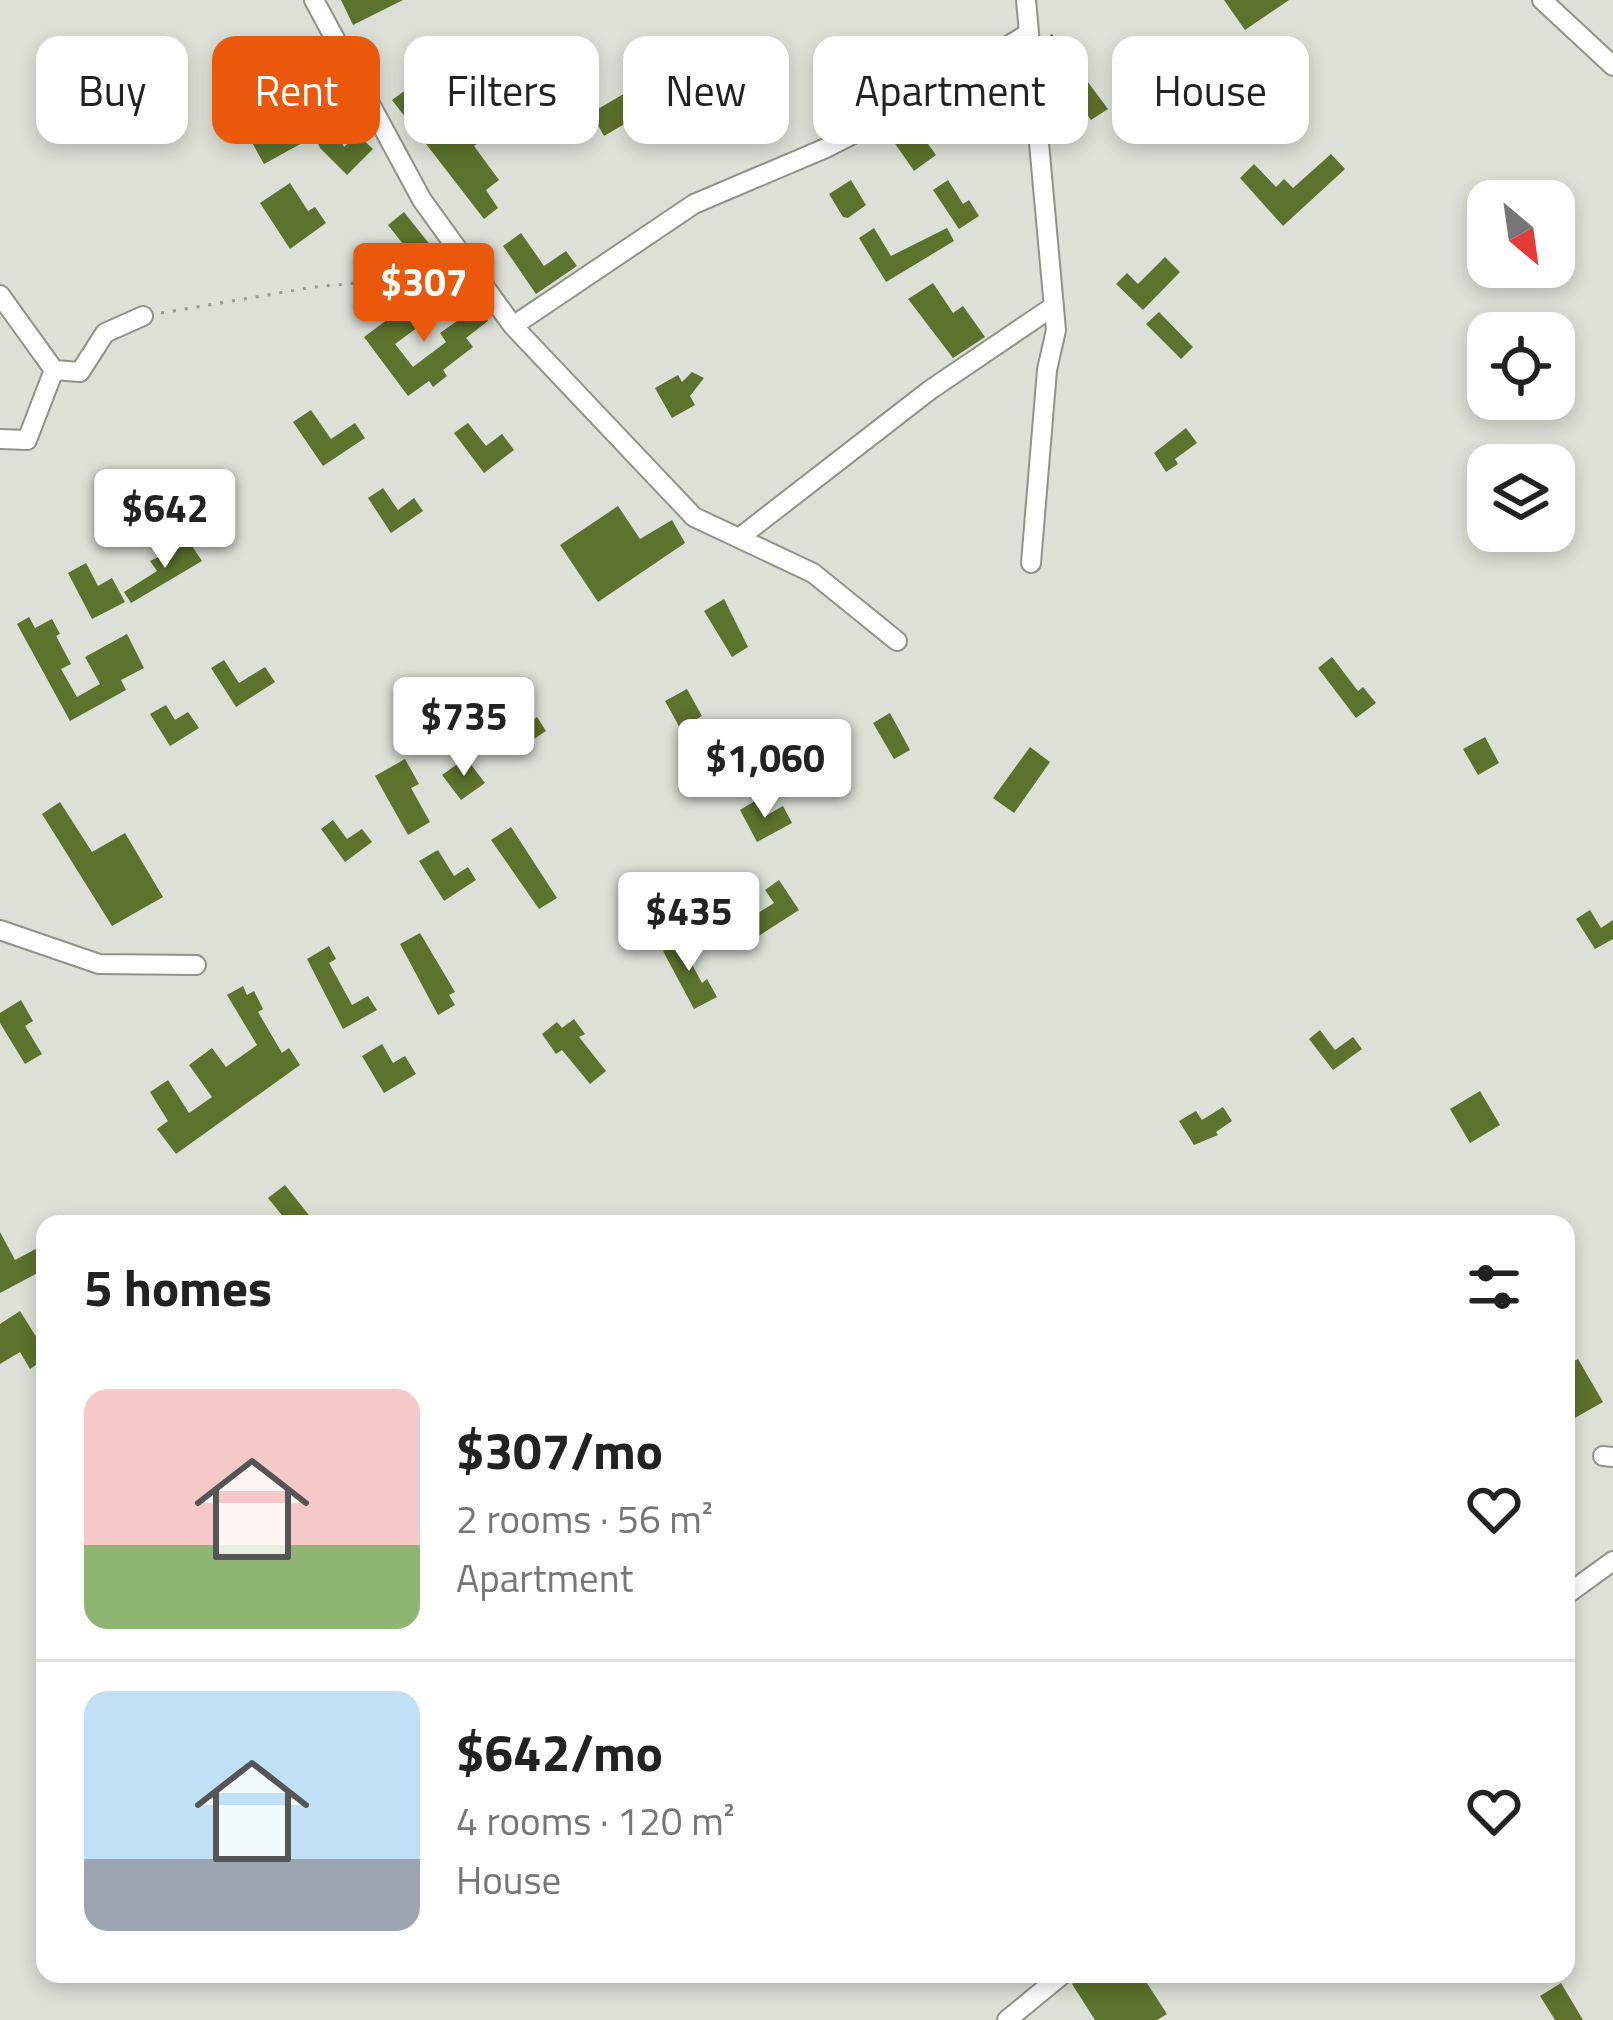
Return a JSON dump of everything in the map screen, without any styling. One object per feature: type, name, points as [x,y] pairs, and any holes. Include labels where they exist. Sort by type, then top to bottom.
[{"type":"street","points":[[314,0],[422,200],[512,326],[694,518],[813,573],[897,641]]},
{"type":"street","points":[[1026,0],[1056,330],[1047,370],[1031,563]]},
{"type":"street","points":[[1542,0],[1613,66]]},
{"type":"street","points":[[512,326],[694,204],[844,139],[916,102],[1029,33]]},
{"type":"street","points":[[0,296],[54,370],[80,372],[105,333],[143,316]]},
{"type":"street","points":[[739,538],[930,390],[1054,306]]},
{"type":"street","points":[[0,439],[27,440],[54,370]]},
{"type":"street","points":[[0,930],[99,964],[196,965]]},
{"type":"street","points":[[1575,1589],[1613,1562]]},
{"type":"street","points":[[1006,2020],[1052,1983]]},
{"type":"path","points":[[143,316],[314,287],[474,272]]},
{"type":"building","points":[[341,0],[403,0],[353,25]]},
{"type":"building","points":[[1224,0],[1289,0],[1245,30]]},
{"type":"building","points":[[1088,82],[1108,109],[1091,120],[1088,116]]},
{"type":"building","points":[[404,91],[404,116],[392,100]]},
{"type":"building","points":[[623,94],[623,125],[604,136],[599,108]]},
{"type":"building","points":[[253,144],[300,144],[264,164]]},
{"type":"building","points":[[318,144],[368,144],[373,149],[347,175]]},
{"type":"building","points":[[426,144],[477,144],[499,180],[486,190],[498,208],[484,219]]},
{"type":"building","points":[[895,144],[928,144],[936,155],[914,171]]},
{"type":"building","points":[[1331,154],[1345,169],[1283,226],[1240,178],[1254,164],[1276,187],[1284,179],[1293,188]]},
{"type":"building","points":[[851,180],[866,205],[848,218],[829,194]]},
{"type":"building","points":[[948,180],[963,204],[969,200],[979,216],[959,229],[933,190]]},
{"type":"building","points":[[290,183],[308,211],[315,207],[326,223],[290,249],[260,203]]},
{"type":"building","points":[[404,212],[435,251],[419,264],[388,225]]},
{"type":"building","points":[[874,228],[891,256],[947,228],[954,241],[886,282],[859,238]]},
{"type":"building","points":[[521,233],[544,266],[566,251],[577,266],[536,294],[503,246]]},
{"type":"building","points":[[1165,257],[1180,272],[1143,310],[1116,284],[1127,273],[1138,284]]},
{"type":"building","points":[[933,283],[953,313],[963,306],[985,337],[953,358],[908,299]]},
{"type":"building","points":[[469,296],[488,321],[466,338],[473,347],[443,370],[447,376],[433,387],[429,381],[408,396],[364,337],[411,302],[425,322],[395,344],[413,367],[446,342],[440,333],[464,316],[456,306]]},
{"type":"building","points":[[1159,312],[1193,347],[1181,359],[1146,324]]},
{"type":"building","points":[[692,372],[704,378],[690,396],[695,405],[672,418],[655,388],[678,375],[682,382]]},
{"type":"building","points":[[311,410],[331,439],[355,423],[365,438],[323,466],[293,422]]},
{"type":"building","points":[[468,423],[486,446],[502,434],[514,450],[484,473],[454,433]]},
{"type":"building","points":[[1186,428],[1197,443],[1166,472],[1154,453]]},
{"type":"building","points":[[383,488],[398,510],[414,498],[423,511],[391,533],[368,498]]},
{"type":"building","points":[[618,506],[640,539],[672,520],[685,543],[598,602],[560,545]]},
{"type":"building","points":[[190,543],[202,561],[131,603],[124,592],[157,571],[150,561]]},
{"type":"building","points":[[86,563],[98,586],[112,578],[125,602],[92,619],[68,573]]},
{"type":"building","points":[[724,599],[748,647],[732,657],[704,611]]},
{"type":"building","points":[[29,617],[35,628],[52,619],[71,664],[61,669],[77,697],[100,684],[85,657],[127,634],[144,668],[121,680],[126,690],[70,721],[17,624]]},
{"type":"building","points":[[1332,657],[1358,691],[1363,687],[1376,703],[1356,718],[1318,668]]},
{"type":"building","points":[[224,660],[239,683],[265,667],[275,682],[236,707],[211,668]]},
{"type":"building","points":[[687,689],[702,716],[680,728],[665,701]]},
{"type":"building","points":[[166,705],[175,720],[188,712],[199,728],[170,746],[150,714]]},
{"type":"building","points":[[890,713],[910,750],[894,759],[873,723]]},
{"type":"building","points":[[512,714],[521,728],[537,717],[546,731],[516,751],[497,724]]},
{"type":"building","points":[[1485,737],[1499,763],[1478,775],[1463,749]]},
{"type":"building","points":[[1030,747],[1050,762],[1014,813],[993,798]]},
{"type":"building","points":[[466,758],[485,783],[461,800],[442,775]]},
{"type":"building","points":[[405,759],[419,784],[411,788],[430,822],[408,835],[375,776]]},
{"type":"building","points":[[755,801],[764,817],[783,806],[792,823],[757,842],[740,810]]},
{"type":"building","points":[[60,802],[92,852],[125,833],[163,897],[112,926],[42,814]]},
{"type":"building","points":[[333,820],[347,839],[362,829],[372,842],[345,862],[321,829]]},
{"type":"building","points":[[511,827],[557,898],[539,909],[491,840]]},
{"type":"building","points":[[438,850],[454,876],[468,867],[476,880],[444,901],[419,861]]},
{"type":"building","points":[[779,880],[799,910],[743,946],[717,908],[736,896],[750,918],[774,903],[765,890]]},
{"type":"building","points":[[1590,910],[1601,928],[1613,920],[1613,939],[1595,949],[1576,919]]},
{"type":"building","points":[[420,933],[455,992],[449,995],[455,1005],[438,1015],[400,944]]},
{"type":"building","points":[[687,937],[696,955],[689,959],[702,983],[707,979],[717,997],[694,1009],[663,951]]},
{"type":"building","points":[[329,946],[336,959],[329,963],[352,1005],[368,996],[377,1010],[343,1029],[307,959]]},
{"type":"building","points":[[243,986],[247,995],[254,991],[263,1009],[258,1012],[282,1053],[289,1048],[300,1065],[176,1154],[157,1129],[168,1121],[150,1092],[168,1080],[189,1113],[212,1097],[189,1065],[212,1048],[226,1067],[257,1045],[227,995]]},
{"type":"building","points":[[21,1000],[33,1021],[25,1026],[42,1054],[25,1064],[0,1023],[0,1013]]},
{"type":"building","points":[[574,1019],[585,1034],[579,1037],[606,1071],[590,1084],[562,1050],[556,1054],[542,1034],[557,1022],[562,1028]]},
{"type":"building","points":[[1320,1030],[1335,1050],[1353,1037],[1362,1049],[1333,1070],[1309,1039]]},
{"type":"building","points":[[382,1044],[393,1063],[405,1056],[416,1074],[384,1093],[362,1056]]},
{"type":"building","points":[[1480,1091],[1500,1125],[1470,1143],[1450,1109]]},
{"type":"building","points":[[1223,1107],[1232,1121],[1218,1135],[1194,1145],[1179,1121],[1196,1111],[1202,1120]]},
{"type":"building","points":[[285,1185],[309,1215],[282,1215],[268,1198]]},
{"type":"building","points":[[0,1232],[15,1260],[36,1249],[36,1274],[0,1293]]},
{"type":"building","points":[[20,1311],[36,1336],[36,1365],[30,1369],[20,1352],[0,1364],[0,1324]]},
{"type":"building","points":[[1575,1360],[1603,1402],[1575,1418]]},
{"type":"building","points":[[1147,1983],[1167,2014],[1157,2020],[1095,2020],[1072,1984]]},
{"type":"building","points":[[1561,1983],[1583,2020],[1555,2020],[1540,1996]]}]
